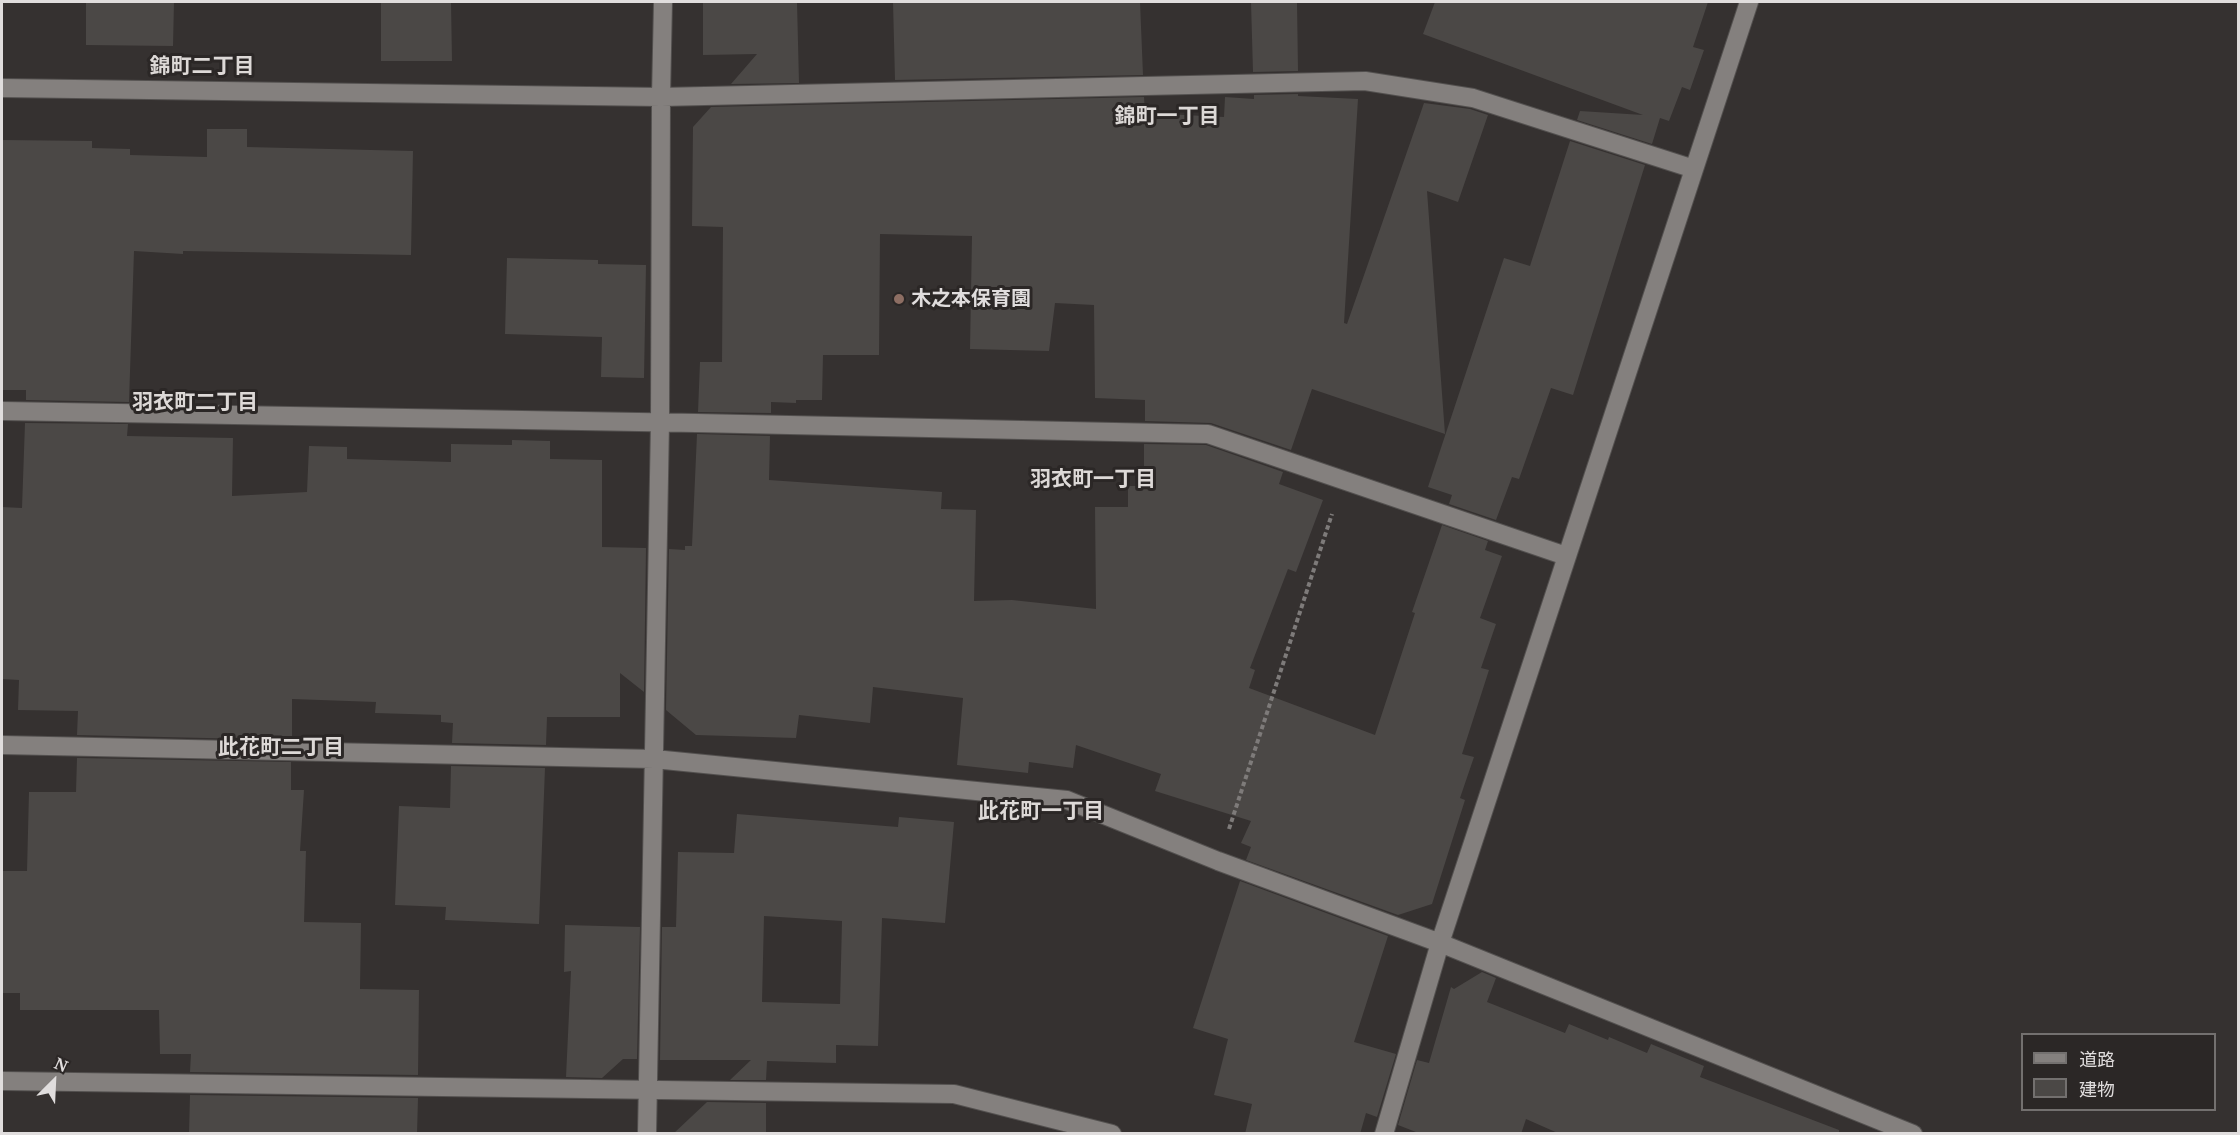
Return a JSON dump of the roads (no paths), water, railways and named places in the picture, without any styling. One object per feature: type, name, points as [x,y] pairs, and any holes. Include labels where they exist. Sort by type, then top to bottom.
[{"type":"street","points":[[646,1134],[660,422],[663,2]]},
{"type":"street","points":[[1384,1134],[1440,944],[1749,2]]},
{"type":"street","points":[[2,88],[661,97],[1365,81],[1473,99],[1694,169]]},
{"type":"street","points":[[2,411],[1208,434],[1566,556]]},
{"type":"street","points":[[2,745],[654,759],[1067,800],[1218,861],[1440,944],[1913,1134]]},
{"type":"street","points":[[2,1081],[954,1094],[1112,1134]]},
{"type":"place","name":"木之本保育園","points":[[899,299]]},
{"type":"district","name":"錦町二丁目","points":[[202,67]]},
{"type":"district","name":"錦町一丁目","points":[[1167,117]]},
{"type":"district","name":"羽衣町二丁目","points":[[195,403]]},
{"type":"district","name":"羽衣町一丁目","points":[[1093,480]]},
{"type":"district","name":"此花町二丁目","points":[[281,748]]},
{"type":"district","name":"此花町一丁目","points":[[1041,812]]}]
